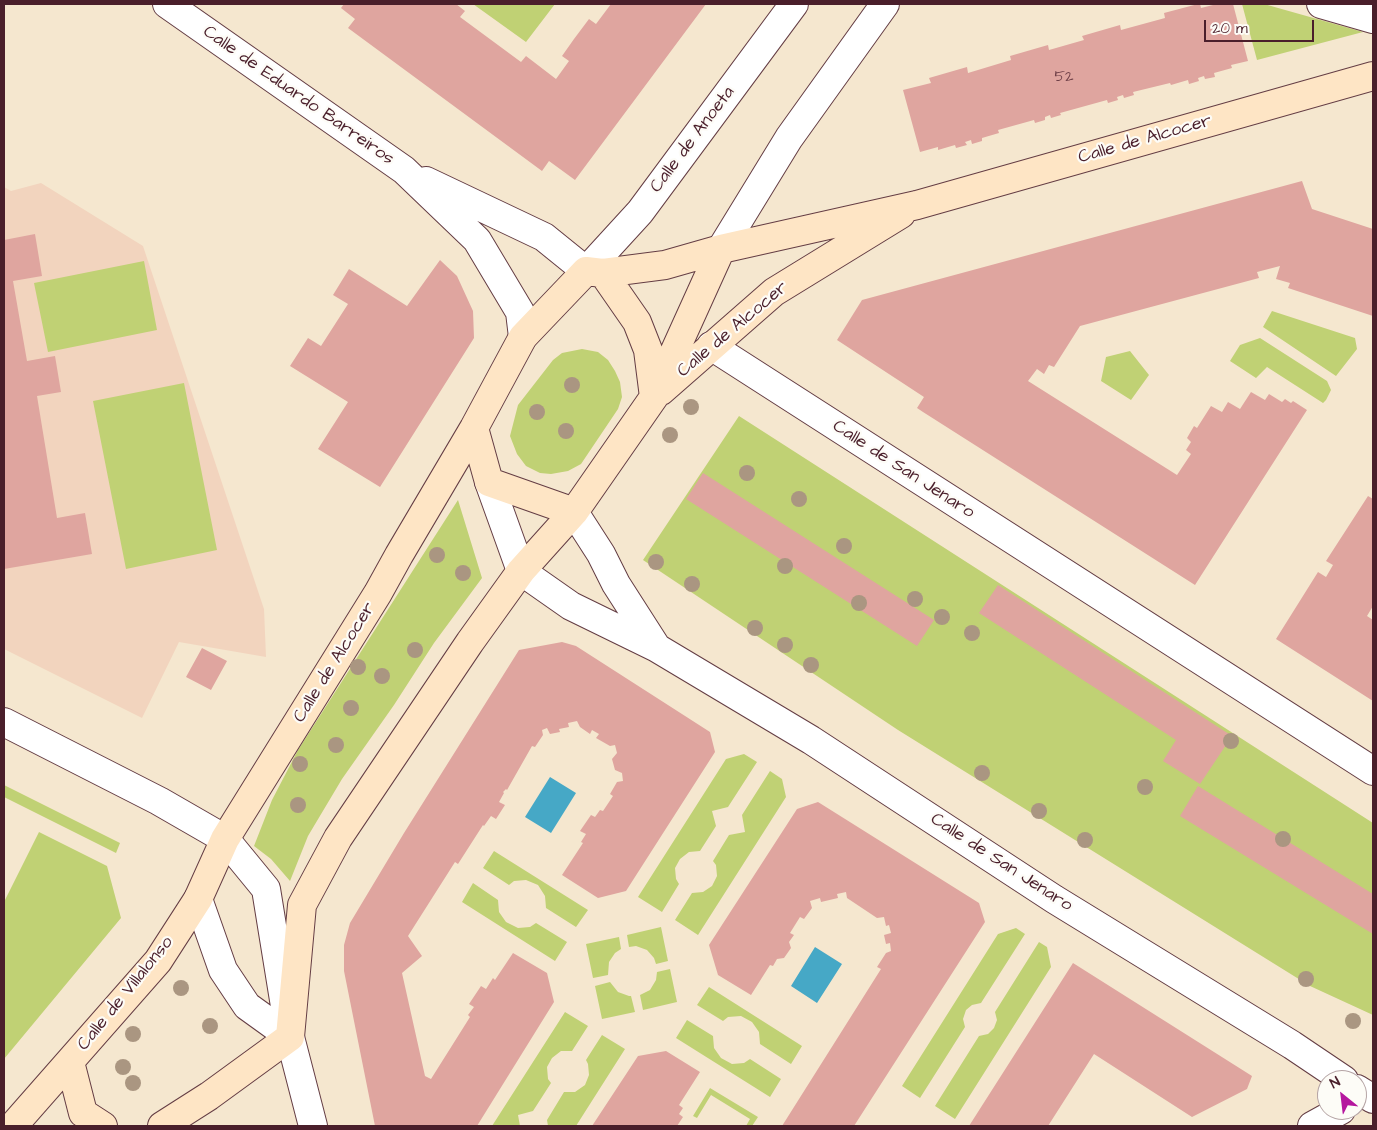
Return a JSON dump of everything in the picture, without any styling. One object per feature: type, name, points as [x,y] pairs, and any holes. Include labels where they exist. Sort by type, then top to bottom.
[{"type":"main road","name":"Calle de Alcocer","points":[[198,899],[225,839],[378,593],[474,428],[523,337],[594,272],[665,265],[721,249],[917,204],[1373,76]]},
{"type":"main road","name":"Calle de Alcocer","points":[[654,397],[774,292],[917,204]]},
{"type":"main road","name":"Calle de Alcocer","points":[[290,1037],[302,905],[338,838],[470,642],[521,571],[574,512],[654,397],[721,249]]},
{"type":"main road","name":"Calle de Alcocer","points":[[594,272],[637,322],[648,350],[654,397]]},
{"type":"main road","points":[[474,428],[489,482],[574,512]]},
{"type":"main road","name":"Calle de Villalonso","points":[[13,1126],[158,961],[198,899]]},
{"type":"main road","points":[[162,1126],[209,1096],[290,1037]]},
{"type":"main road","name":"Calle de Villalonso","points":[[70,1062],[83,1113],[103,1126]]},
{"type":"street","name":"Calle de Eduardo Barreiros","points":[[167,4],[404,170],[478,240],[520,312],[523,337]]},
{"type":"street","name":"Calle de Anoeta","points":[[594,272],[794,4]]},
{"type":"street","points":[[721,249],[789,138],[885,4]]},
{"type":"street","points":[[1322,4],[1373,20]]},
{"type":"street","name":"Calle de Eduardo Barreiros","points":[[404,170],[544,237],[594,272]]},
{"type":"street","name":"Calle de San Jenaro","points":[[711,346],[1373,771]]},
{"type":"street","points":[[489,482],[521,571]]},
{"type":"street","name":"Calle de San Jenaro","points":[[574,512],[616,584],[657,648]]},
{"type":"street","name":"Calle de San Jenaro","points":[[521,571],[571,606],[657,648],[811,740],[1054,899],[1292,1045],[1329,1070]]},
{"type":"street","points":[[4,722],[158,801],[225,839],[266,889],[290,1037],[313,1126]]},
{"type":"street","points":[[198,899],[223,970],[247,1006],[290,1037]]},
{"type":"shaded area","points":[[41,183],[143,246],[264,609],[266,657],[179,642],[142,718],[4,649],[4,187],[11,191]]},
{"type":"green space","points":[[473,4],[555,4],[526,42]]},
{"type":"green space","points":[[1242,4],[1264,4],[1363,32],[1257,60]]},
{"type":"green space","points":[[144,261],[157,330],[48,352],[34,283]]},
{"type":"green space","points":[[1272,311],[1355,338],[1357,349],[1336,376],[1263,327]]},
{"type":"green space","points":[[1260,338],[1327,381],[1331,390],[1326,400],[1323,403],[1267,367],[1256,378],[1230,361],[1240,345]]},
{"type":"green space","points":[[582,349],[598,352],[608,360],[615,371],[620,382],[622,397],[618,409],[581,464],[568,471],[551,474],[540,473],[526,466],[517,454],[510,436],[518,405],[553,360],[562,353]]},
{"type":"green space","points":[[1130,351],[1149,375],[1131,400],[1101,381],[1106,357]]},
{"type":"green space","points":[[184,383],[217,550],[126,569],[93,401]]},
{"type":"green space","points":[[739,416],[1373,823],[1373,1015],[1310,986],[898,730],[643,560]]},
{"type":"green space","points":[[458,500],[482,578],[434,643],[394,705],[342,779],[308,836],[290,881],[271,859],[254,846],[272,800],[298,750]]},
{"type":"green space","points":[[744,754],[757,762],[728,807],[712,811],[716,826],[700,851],[689,852],[680,859],[675,868],[676,879],[679,884],[662,912],[638,897],[726,759]]},
{"type":"green space","points":[[770,771],[782,779],[786,797],[698,935],[675,920],[692,893],[703,892],[712,886],[717,876],[716,865],[713,861],[729,835],[745,832],[742,815]]},
{"type":"green space","points":[[4,785],[120,843],[116,853],[4,797]]},
{"type":"green space","points":[[39,832],[107,866],[121,918],[4,1059],[4,902]]},
{"type":"green space","points":[[494,851],[588,910],[576,927],[546,908],[545,896],[538,885],[526,880],[514,881],[509,885],[483,868]]},
{"type":"green space","points":[[473,883],[498,900],[499,912],[506,922],[518,928],[530,927],[536,923],[567,942],[555,961],[462,902]]},
{"type":"green space","points":[[661,927],[668,961],[656,964],[654,958],[647,950],[636,946],[629,947],[627,935]]},
{"type":"green space","points":[[1016,928],[1025,934],[981,1003],[972,1005],[966,1010],[963,1019],[965,1027],[920,1098],[902,1086],[998,934]]},
{"type":"green space","points":[[619,937],[621,949],[615,953],[609,962],[608,975],[593,978],[586,944]]},
{"type":"green space","points":[[1039,942],[1047,947],[1051,967],[955,1119],[935,1106],[979,1036],[988,1034],[994,1028],[997,1020],[995,1012]]},
{"type":"green space","points":[[670,969],[677,1002],[643,1010],[640,995],[650,990],[656,980],[657,972]]},
{"type":"green space","points":[[610,982],[618,992],[631,996],[635,1012],[602,1019],[595,986]]},
{"type":"green space","points":[[709,987],[802,1046],[791,1064],[760,1044],[759,1032],[752,1022],[741,1016],[728,1017],[723,1021],[697,1005]]},
{"type":"green space","points":[[565,1012],[588,1026],[572,1051],[561,1051],[552,1058],[547,1067],[548,1079],[551,1083],[533,1111],[518,1115],[520,1126],[492,1126]]},
{"type":"green space","points":[[687,1020],[713,1036],[714,1048],[721,1058],[732,1064],[744,1063],[750,1059],[781,1079],[770,1097],[676,1038]]},
{"type":"green space","points":[[602,1035],[625,1049],[576,1126],[548,1126],[547,1120],[564,1092],[575,1092],[585,1085],[589,1075],[586,1060]]},
{"type":"green space","points":[[710,1088],[758,1117],[752,1126],[746,1126],[750,1119],[711,1095],[697,1118],[693,1116]]},
{"type":"water","points":[[550,777],[576,793],[551,833],[525,817]]},
{"type":"water","points":[[815,947],[842,964],[817,1003],[791,986]]},
{"type":"building","points":[[344,4],[456,4],[465,11],[460,17],[521,62],[526,56],[556,79],[569,61],[562,56],[574,39],[589,19],[596,24],[611,4],[706,4],[575,180],[549,161],[542,171],[348,28],[355,19],[341,8]]},
{"type":"building","points":[[1200,4],[1201,8],[1217,4],[1233,4],[1248,61],[1231,65],[1232,68],[1214,73],[1215,77],[1205,79],[1204,76],[1198,78],[1199,81],[1189,84],[1188,80],[1133,92],[1134,95],[1124,98],[1123,95],[1117,97],[1118,100],[1108,103],[1107,100],[1060,113],[1061,115],[1051,118],[1050,115],[1045,117],[1045,120],[1035,123],[1034,120],[998,130],[999,133],[982,138],[982,141],[972,144],[971,140],[965,142],[967,145],[956,148],[955,145],[938,150],[938,147],[920,152],[903,90],[931,83],[929,78],[967,67],[968,73],[1011,60],[1010,56],[1048,45],[1049,50],[1084,40],[1082,36],[1120,25],[1121,30],[1165,18],[1164,13]]},
{"type":"building","points":[[1302,181],[1312,209],[1373,229],[1373,316],[1288,288],[1290,283],[1276,279],[1280,266],[1257,272],[1259,278],[1080,326],[1054,367],[1049,365],[1044,374],[1037,369],[1028,381],[1177,475],[1191,454],[1186,450],[1191,442],[1187,438],[1194,426],[1197,428],[1211,406],[1222,412],[1228,402],[1240,409],[1251,392],[1265,400],[1269,394],[1282,402],[1285,399],[1291,403],[1293,401],[1307,410],[1195,585],[917,408],[924,397],[837,340],[862,300]]},
{"type":"building","points":[[35,234],[42,276],[13,281],[27,361],[55,356],[61,392],[37,396],[57,518],[85,513],[92,554],[4,569],[4,240]]},
{"type":"building","points":[[440,260],[457,276],[473,311],[474,338],[380,487],[318,449],[348,402],[290,366],[308,338],[321,346],[348,304],[333,295],[349,269],[407,306]]},
{"type":"building","points":[[703,473],[934,620],[917,646],[686,499]]},
{"type":"building","points":[[1368,496],[1373,499],[1373,606],[1367,616],[1373,620],[1373,701],[1276,639],[1318,572],[1326,577],[1333,565],[1326,561]]},
{"type":"building","points":[[998,585],[1232,736],[1200,784],[1163,761],[1176,740],[979,613]]},
{"type":"building","points":[[562,642],[576,646],[710,732],[715,752],[626,891],[598,898],[562,875],[583,843],[581,842],[586,834],[580,831],[591,815],[595,817],[600,810],[603,811],[613,796],[610,794],[617,782],[623,781],[622,773],[615,770],[612,759],[617,753],[615,745],[610,746],[596,738],[599,734],[592,730],[590,734],[580,727],[577,721],[568,723],[569,727],[559,729],[560,732],[550,734],[547,728],[542,730],[543,735],[535,747],[532,746],[507,790],[503,792],[499,802],[505,805],[496,819],[491,816],[458,864],[455,862],[408,936],[422,956],[402,973],[425,1076],[431,1079],[470,1017],[468,1015],[474,1007],[469,1004],[481,986],[486,989],[493,978],[495,980],[513,953],[547,973],[554,1002],[477,1126],[375,1126],[344,971],[344,945],[350,923],[519,650]]},
{"type":"building","points":[[202,648],[227,661],[211,690],[186,677]]},
{"type":"building","points":[[1198,786],[1373,894],[1373,934],[1180,816]]},
{"type":"building","points":[[818,802],[979,903],[985,922],[854,1126],[782,1126],[881,969],[877,967],[886,953],[891,951],[890,943],[886,944],[884,935],[891,933],[889,925],[886,926],[884,917],[877,918],[847,898],[846,892],[837,894],[838,898],[821,902],[820,898],[810,901],[812,908],[804,919],[800,917],[790,933],[794,935],[789,942],[791,948],[784,958],[777,959],[773,966],[770,965],[751,995],[718,975],[709,945],[797,809]]},
{"type":"building","points":[[1073,963],[1252,1076],[1247,1089],[1192,1117],[1094,1054],[1048,1126],[969,1126]]},
{"type":"building","points":[[666,1051],[700,1072],[679,1105],[683,1108],[679,1114],[683,1117],[677,1126],[592,1126],[638,1056]]}]
